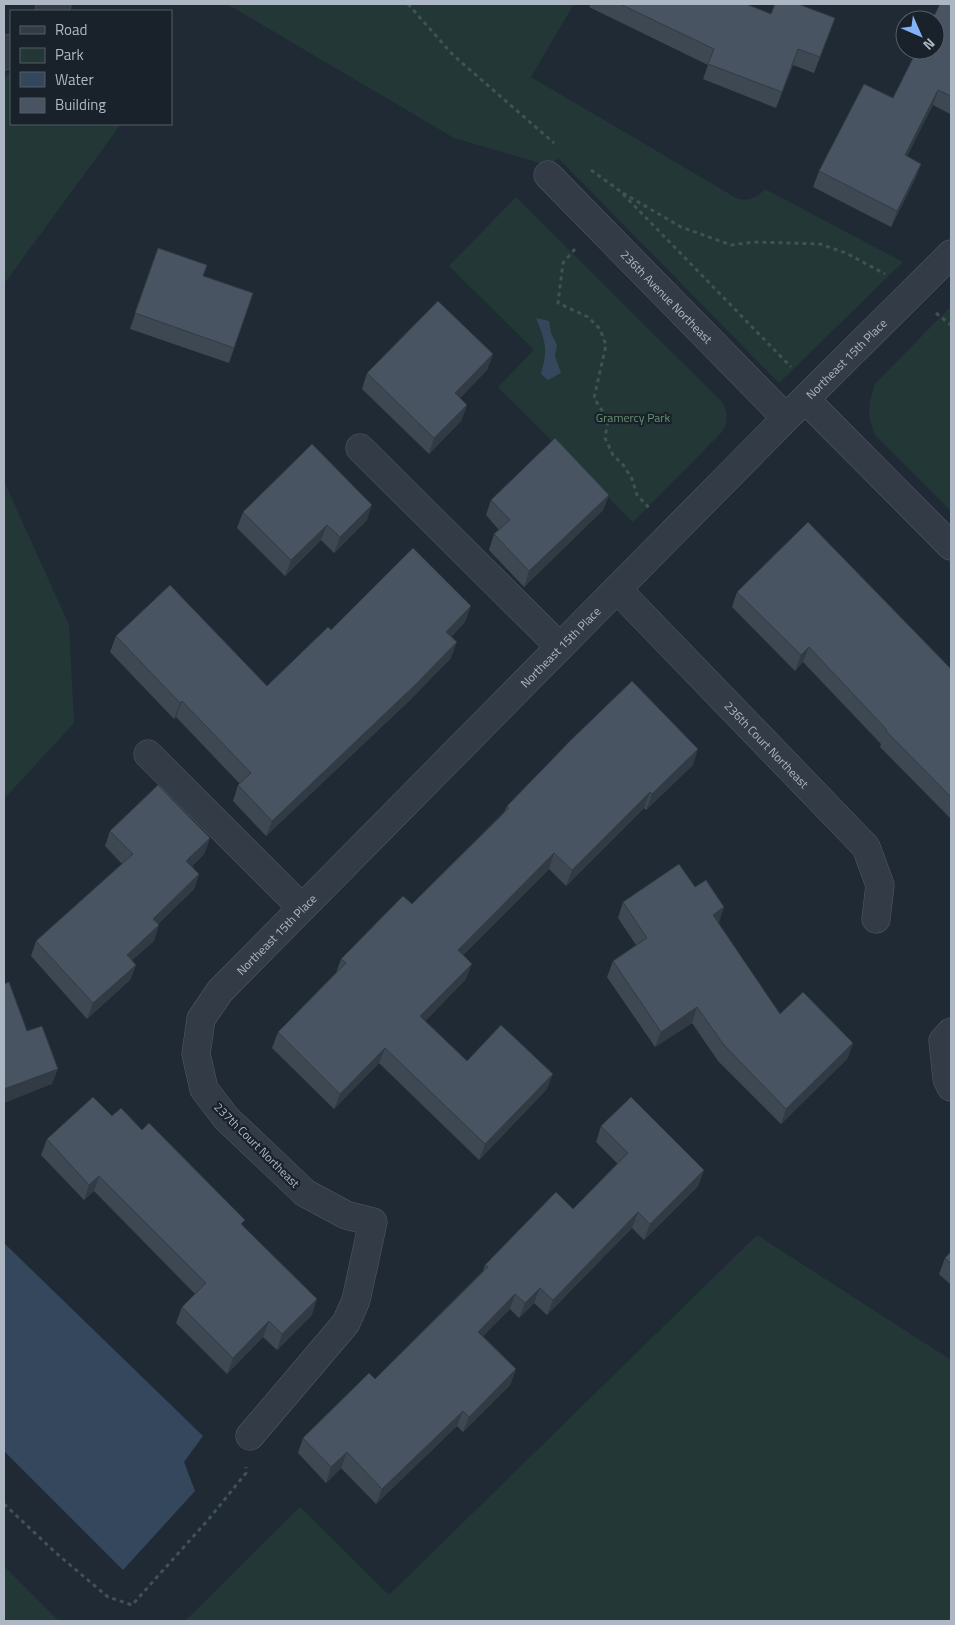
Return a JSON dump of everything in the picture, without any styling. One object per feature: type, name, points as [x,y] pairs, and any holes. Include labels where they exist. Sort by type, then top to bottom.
[{"type":"street","name":"236th Avenue Northeast","points":[[548,175],[786,418]]},
{"type":"street","name":"Northeast 15th Place","points":[[196,1054],[201,1019],[220,990],[786,418],[951,254]]},
{"type":"street","points":[[805,399],[951,546]]},
{"type":"street","points":[[360,448],[560,647]]},
{"type":"street","name":"236th Court Northeast","points":[[617,589],[866,847],[880,885],[876,919]]},
{"type":"street","points":[[148,754],[302,908]]},
{"type":"street","points":[[951,1032],[944,1041],[947,1079],[951,1087]]},
{"type":"street","name":"237th Court Northeast","points":[[196,1054],[204,1090],[226,1118],[305,1193],[346,1215],[373,1222],[356,1300],[346,1323],[250,1436]]},
{"type":"path","points":[[620,191],[681,227],[731,245],[754,242],[820,244],[846,254],[884,273],[951,325]]},
{"type":"path","points":[[599,226],[575,248],[564,263],[558,304],[588,317],[600,329],[606,345],[594,398],[608,420],[605,438],[613,455],[624,466],[637,494],[673,533]]},
{"type":"path","points":[[4,1504],[56,1553],[108,1597],[132,1605],[208,1520],[246,1473],[250,1436]]},
{"type":"green space","points":[[227,4],[574,4],[531,77],[738,199],[746,200],[753,198],[765,189],[903,262],[779,383],[559,159],[543,164],[454,138]]},
{"type":"green space","points":[[10,74],[10,125],[120,125],[4,284],[4,77]]},
{"type":"green space","name":"Gramercy Park","points":[[516,197],[725,407],[726,422],[721,433],[633,522],[498,387],[534,350],[449,266]]},
{"type":"green space","points":[[951,306],[951,511],[876,436],[869,416],[869,410],[875,384]]},
{"type":"green space","points":[[4,481],[69,625],[74,723],[4,799]]},
{"type":"green space","points":[[757,1235],[951,1360],[951,1621],[185,1621],[300,1507],[389,1595]]},
{"type":"green space","points":[[4,1566],[59,1621],[4,1621]]},
{"type":"water","points":[[536,318],[549,321],[551,333],[557,345],[555,356],[561,373],[548,380],[541,374],[545,358],[545,346]]},
{"type":"water","points":[[4,1243],[203,1436],[184,1462],[195,1491],[123,1570],[4,1451]]},
{"type":"building","points":[[620,4],[746,4],[771,14],[775,4],[798,4],[835,18],[820,57],[798,49],[782,92],[708,64],[714,49]]},
{"type":"building","points":[[940,4],[951,4],[951,96],[938,90],[905,155],[921,164],[897,211],[819,171],[864,84],[893,98],[912,60],[945,60],[945,10],[937,10]]},
{"type":"building","points":[[158,248],[207,265],[203,276],[253,293],[234,348],[135,313]]},
{"type":"building","points":[[438,301],[493,354],[455,393],[467,405],[434,438],[367,373]]},
{"type":"building","points":[[555,438],[609,495],[529,571],[494,534],[510,520],[491,500]]},
{"type":"building","points":[[312,444],[372,505],[340,537],[327,525],[291,560],[243,512]]},
{"type":"building","points":[[808,522],[951,669],[951,797],[886,731],[809,647],[801,655],[737,592]]},
{"type":"building","points":[[413,548],[471,606],[446,632],[457,642],[415,685],[272,821],[238,785],[251,773],[116,636],[170,585],[267,686],[328,627],[331,630]]},
{"type":"building","points":[[632,681],[698,749],[652,794],[650,792],[572,870],[554,853],[458,950],[472,964],[420,1016],[467,1061],[501,1025],[553,1074],[485,1144],[385,1048],[340,1094],[278,1032],[346,963],[341,959],[403,896],[412,904],[509,808],[507,806],[571,740]]},
{"type":"building","points":[[158,785],[210,838],[186,861],[199,874],[153,919],[159,925],[127,955],[136,965],[93,1003],[36,941],[133,854],[110,831]]},
{"type":"building","points":[[679,864],[695,887],[706,880],[724,907],[713,915],[780,1014],[803,992],[853,1043],[786,1109],[724,1045],[697,1007],[661,1032],[613,961],[647,938],[623,902]]},
{"type":"building","points":[[9,982],[27,1031],[42,1026],[58,1069],[4,1089],[4,984]]},
{"type":"building","points":[[93,1097],[112,1116],[121,1108],[142,1130],[149,1123],[245,1220],[241,1224],[317,1299],[282,1334],[269,1321],[233,1358],[182,1307],[206,1283],[99,1176],[89,1185],[47,1139]]},
{"type":"building","points":[[631,1097],[704,1170],[650,1224],[638,1212],[553,1300],[540,1288],[525,1303],[515,1294],[478,1332],[516,1369],[469,1417],[463,1411],[382,1489],[347,1452],[331,1467],[303,1438],[369,1373],[375,1379],[488,1267],[485,1265],[556,1192],[573,1209],[628,1153],[601,1126]]},
{"type":"building","points":[[951,1252],[951,1264],[945,1258]]}]
